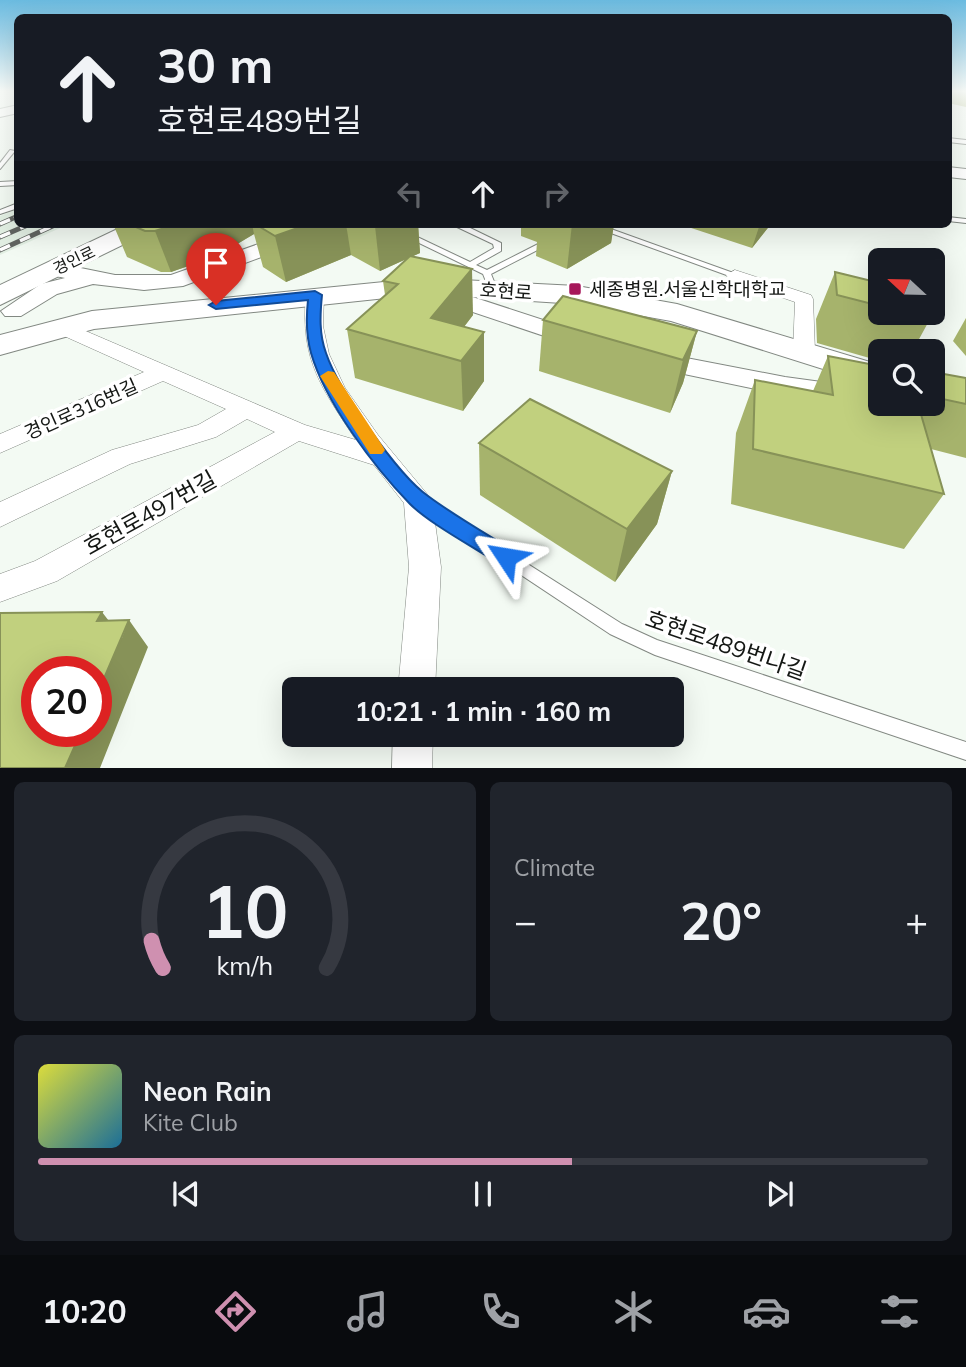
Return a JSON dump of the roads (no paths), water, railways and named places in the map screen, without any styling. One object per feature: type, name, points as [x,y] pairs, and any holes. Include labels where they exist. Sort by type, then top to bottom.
[{"type":"main road","name":"경인로","points":[[8,299],[56,269],[139,228]]},
{"type":"main road","name":"호현로","points":[[0,345],[92,320],[191,307],[490,281],[677,313],[868,372]]},
{"type":"main road","points":[[8,299],[26,326],[51,330]]},
{"type":"street","points":[[56,269],[92,278],[135,284],[175,281],[322,228]]},
{"type":"street","points":[[735,275],[804,299],[803,352]]},
{"type":"street","points":[[8,299],[92,278]]},
{"type":"street","points":[[425,286],[454,299],[608,348],[716,374],[868,397]]},
{"type":"street","points":[[315,295],[313,326],[318,354],[334,389],[382,458],[418,500],[425,567],[416,677]]},
{"type":"street","points":[[51,330],[162,373],[296,431],[382,458]]},
{"type":"street","name":"경인로316번길","points":[[0,444],[162,373]]},
{"type":"street","points":[[0,515],[121,457],[206,431],[245,409]]},
{"type":"street","name":"호현로497번길","points":[[0,588],[46,571],[296,431]]},
{"type":"street","points":[[412,768],[413,747]]},
{"type":"lane","points":[[0,167],[14,152]]},
{"type":"lane","points":[[392,228],[470,265],[490,281],[561,236]]},
{"type":"lane","points":[[463,228],[497,243],[498,249],[470,265]]},
{"type":"lane","points":[[601,228],[735,275]]},
{"type":"lane","name":"호현로489번나길","points":[[418,500],[616,629],[655,647],[966,751]]},
{"type":"railway","points":[[0,224],[14,218]]},
{"type":"railway","points":[[0,237],[21,228]]},
{"type":"railway","points":[[0,250],[48,228]]},
{"type":"place","name":"세종병원.서울신학대학교","points":[[575,289]]}]
